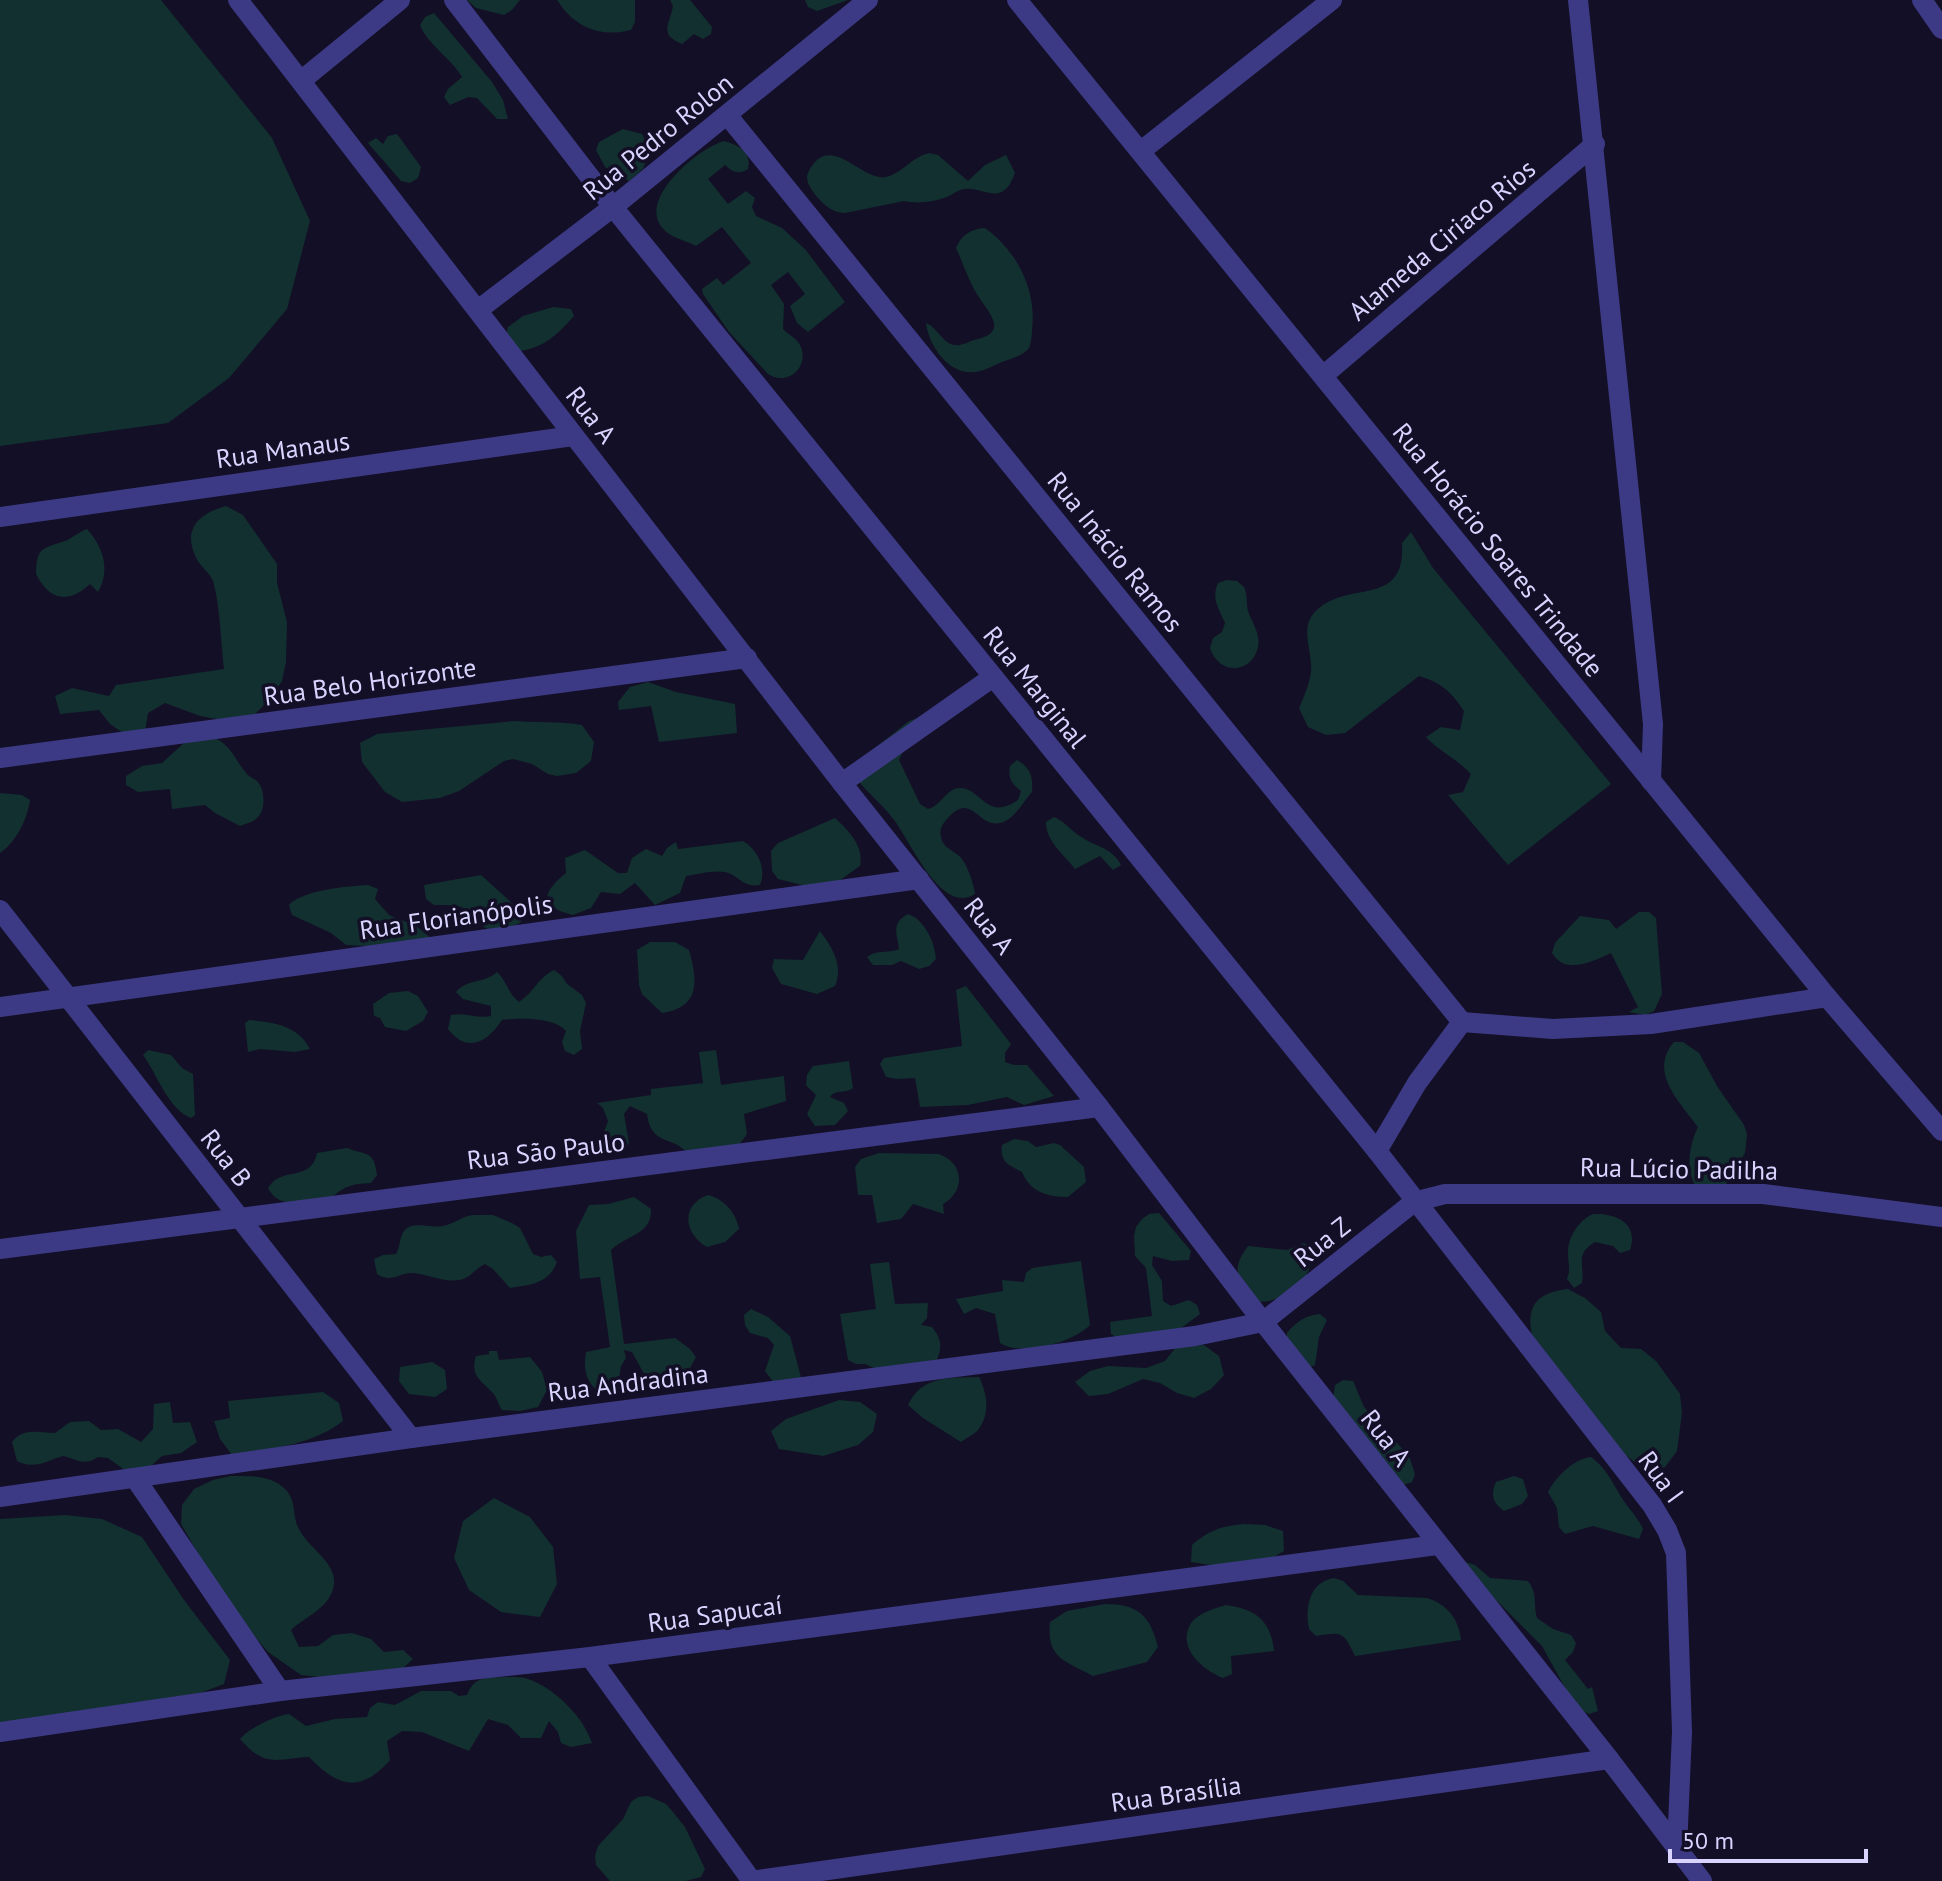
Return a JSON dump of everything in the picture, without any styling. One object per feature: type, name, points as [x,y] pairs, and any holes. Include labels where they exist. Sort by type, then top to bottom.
[{"type":"street","name":"Rua A","points":[[238,0],[842,783],[1099,1107],[1263,1322],[1702,1881]]},
{"type":"street","points":[[302,80],[400,0]]},
{"type":"street","points":[[454,0],[613,207]]},
{"type":"street","name":"Rua Pedro Rolon","points":[[478,310],[728,116],[868,0]]},
{"type":"street","name":"Rua Horácio Soares Trindade","points":[[1017,0],[1827,997],[1942,1131]]},
{"type":"street","points":[[1141,151],[1332,0]]},
{"type":"street","points":[[1578,0],[1653,724],[1651,781]]},
{"type":"street","points":[[1922,0],[1942,29]]},
{"type":"street","name":"Rua Inácio Ramos","points":[[728,116],[1462,1022]]},
{"type":"street","name":"Alameda Ciriaco Rios","points":[[1324,375],[1595,144]]},
{"type":"street","name":"Rua Marginal","points":[[613,207],[1377,1151],[1414,1202]]},
{"type":"street","name":"Rua Manaus","points":[[0,517],[573,436]]},
{"type":"street","name":"Rua Belo Horizonte","points":[[0,758],[747,658]]},
{"type":"street","points":[[842,783],[993,677]]},
{"type":"street","name":"Rua Florianópolis","points":[[0,1007],[919,879]]},
{"type":"street","name":"Rua B","points":[[0,910],[411,1438]]},
{"type":"street","points":[[1377,1151],[1417,1083],[1462,1022],[1553,1029],[1651,1024],[1827,997]]},
{"type":"street","name":"Rua São Paulo","points":[[0,1249],[1099,1107]]},
{"type":"street","name":"Rua Lúcio Padilha","points":[[1414,1202],[1445,1194],[1763,1194],[1942,1217]]},
{"type":"street","name":"Rua Z","points":[[1263,1322],[1414,1202]]},
{"type":"street","name":"Rua I","points":[[1414,1202],[1652,1505],[1667,1530],[1676,1553],[1682,1717],[1677,1849]]},
{"type":"street","name":"Rua Andradina","points":[[0,1497],[411,1438],[1195,1336],[1263,1322]]},
{"type":"street","points":[[135,1478],[280,1691]]},
{"type":"street","name":"Rua Sapucaí","points":[[0,1732],[280,1691],[590,1657],[1437,1545]]},
{"type":"street","points":[[590,1657],[752,1881]]},
{"type":"street","name":"Rua Brasília","points":[[752,1881],[1609,1759]]},
{"type":"green space","points":[[0,0],[161,0],[272,138],[310,221],[287,309],[229,378],[168,423],[0,446]]},
{"type":"green space","points":[[467,0],[520,0],[504,15],[476,8]]},
{"type":"green space","points":[[557,0],[635,0],[635,22],[631,30],[598,31],[571,17]]},
{"type":"green space","points":[[670,0],[690,0],[712,27],[711,34],[703,39],[694,34],[682,44],[670,36],[667,28],[673,6]]},
{"type":"green space","points":[[805,0],[848,0],[817,11],[808,7]]},
{"type":"green space","points":[[434,13],[492,82],[503,100],[508,119],[497,119],[477,98],[468,97],[450,105],[444,97],[462,77],[428,39],[420,25],[425,17]]},
{"type":"green space","points":[[623,129],[642,134],[650,150],[643,169],[629,181],[605,167],[596,150],[599,142]]},
{"type":"green space","points":[[397,134],[421,167],[418,178],[410,183],[401,181],[368,143],[376,138],[383,144],[388,136]]},
{"type":"green space","points":[[724,141],[743,150],[748,158],[748,169],[736,172],[725,165],[708,179],[728,204],[746,191],[755,198],[752,207],[756,216],[782,228],[805,249],[845,302],[808,332],[797,323],[790,306],[805,294],[788,272],[771,285],[784,304],[783,329],[798,342],[803,355],[799,368],[788,377],[768,374],[729,332],[703,294],[702,289],[717,278],[723,285],[751,263],[722,227],[696,246],[671,235],[659,223],[656,211],[666,186],[688,162]]},
{"type":"green space","points":[[929,153],[938,155],[968,181],[985,165],[1006,155],[1015,173],[1010,184],[999,193],[964,189],[931,201],[904,201],[845,213],[825,205],[807,180],[812,166],[829,155],[877,177],[886,177]]},
{"type":"green space","points":[[985,228],[1007,248],[1028,286],[1033,315],[1032,337],[1029,348],[1020,355],[981,371],[967,372],[952,366],[939,354],[926,323],[947,342],[955,345],[986,336],[992,331],[993,319],[974,289],[956,248],[967,234]]},
{"type":"green space","points":[[553,307],[571,309],[574,316],[549,340],[518,351],[506,336],[508,327],[523,316]]},
{"type":"green space","points":[[226,506],[243,515],[277,564],[277,583],[287,622],[286,662],[282,681],[270,699],[255,714],[239,723],[200,716],[165,703],[148,713],[145,732],[126,735],[110,724],[99,710],[60,714],[55,696],[72,688],[109,696],[116,685],[224,669],[213,581],[198,561],[191,541],[200,519]]},
{"type":"green space","points":[[87,529],[103,559],[104,575],[98,592],[90,584],[67,597],[53,594],[36,574],[41,551]]},
{"type":"green space","points":[[1411,532],[1433,568],[1611,784],[1508,865],[1448,795],[1463,792],[1471,774],[1426,737],[1441,727],[1460,730],[1464,711],[1445,689],[1419,676],[1345,733],[1326,735],[1308,727],[1299,708],[1311,672],[1307,633],[1310,618],[1328,602],[1372,590],[1394,577],[1401,564],[1402,543]]},
{"type":"green space","points":[[1237,581],[1244,587],[1248,611],[1258,638],[1255,656],[1243,667],[1228,667],[1220,663],[1210,648],[1213,638],[1222,632],[1225,623],[1217,603],[1216,589],[1218,583]]},
{"type":"green space","points":[[648,682],[676,692],[735,704],[737,733],[659,742],[651,706],[619,710],[618,702],[630,687]]},
{"type":"green space","points":[[918,718],[899,760],[920,804],[928,809],[950,791],[959,788],[967,789],[991,806],[1007,806],[1018,800],[1021,791],[1010,777],[1010,766],[1017,760],[1031,777],[1032,792],[1014,815],[1005,821],[992,823],[962,808],[955,811],[942,826],[942,841],[962,859],[973,886],[975,894],[962,898],[950,895],[939,886],[890,815],[859,782],[871,751],[909,721]]},
{"type":"green space","points":[[514,721],[582,725],[594,742],[591,761],[576,773],[557,776],[513,759],[504,761],[459,791],[440,798],[402,802],[385,792],[362,762],[360,743],[377,734]]},
{"type":"green space","points":[[215,738],[226,746],[260,786],[263,805],[254,821],[240,826],[205,805],[172,809],[170,789],[138,792],[126,785],[126,776],[142,766],[162,763],[185,742]]},
{"type":"green space","points":[[0,793],[22,795],[30,800],[20,830],[0,853]]},
{"type":"green space","points":[[1054,817],[1086,840],[1108,851],[1121,865],[1113,870],[1100,856],[1075,869],[1049,836],[1046,822]]},
{"type":"green space","points":[[835,818],[858,845],[860,866],[836,883],[806,886],[778,879],[772,871],[771,851],[778,843]]},
{"type":"green space","points":[[743,841],[760,860],[760,885],[749,885],[725,872],[686,876],[680,893],[655,905],[635,883],[620,894],[601,892],[591,908],[573,915],[554,908],[547,898],[552,886],[566,873],[565,858],[585,850],[618,873],[627,873],[632,858],[646,849],[662,856],[676,842],[678,849]]},
{"type":"green space","points":[[481,875],[523,913],[521,922],[503,929],[488,929],[467,909],[434,905],[426,899],[424,885]]},
{"type":"green space","points":[[368,885],[378,889],[375,899],[389,915],[416,926],[432,939],[386,947],[346,945],[331,933],[292,915],[289,905],[304,896]]},
{"type":"green space","points":[[1639,912],[1649,912],[1656,918],[1662,994],[1654,1011],[1646,1015],[1629,1012],[1638,1007],[1611,953],[1587,963],[1571,965],[1557,960],[1552,953],[1555,943],[1580,916],[1609,920],[1616,929]]},
{"type":"green space","points":[[908,914],[928,932],[936,959],[929,966],[919,969],[901,961],[892,965],[873,965],[867,957],[899,949],[897,925]]},
{"type":"green space","points":[[820,931],[837,964],[835,986],[817,994],[781,984],[772,968],[774,959],[803,960]]},
{"type":"green space","points":[[650,942],[675,942],[689,950],[694,972],[693,991],[684,1005],[674,1010],[662,1013],[642,994],[637,950]]},
{"type":"green space","points":[[554,970],[582,995],[586,1003],[580,1031],[582,1049],[574,1055],[565,1051],[562,1042],[566,1031],[545,1021],[502,1020],[484,1039],[470,1043],[455,1037],[448,1029],[451,1015],[491,1016],[491,1006],[463,999],[456,992],[466,985],[497,972],[519,1002]]},
{"type":"green space","points":[[966,986],[1011,1044],[1005,1053],[1005,1062],[1027,1065],[1054,1096],[1024,1105],[1007,1097],[968,1105],[920,1107],[915,1078],[886,1077],[880,1064],[884,1058],[962,1046],[956,990]]},
{"type":"green space","points":[[408,991],[418,996],[428,1012],[423,1021],[406,1031],[385,1027],[380,1018],[374,1016],[373,1004],[389,993]]},
{"type":"green space","points":[[249,1020],[291,1030],[310,1049],[295,1052],[260,1049],[248,1052],[245,1023]]},
{"type":"green space","points":[[1674,1042],[1683,1042],[1699,1053],[1744,1125],[1747,1134],[1745,1153],[1725,1186],[1697,1188],[1693,1181],[1690,1158],[1698,1127],[1676,1097],[1665,1075],[1667,1053]]},
{"type":"green space","points":[[148,1050],[171,1055],[182,1068],[193,1074],[195,1115],[191,1118],[176,1107],[164,1090],[143,1055]]},
{"type":"green space","points":[[716,1050],[721,1085],[784,1076],[786,1101],[744,1114],[747,1134],[736,1149],[689,1154],[658,1136],[649,1124],[647,1114],[630,1106],[624,1114],[629,1143],[623,1151],[605,1155],[598,1148],[608,1121],[603,1108],[597,1103],[651,1095],[651,1089],[703,1083],[699,1052]]},
{"type":"green space","points":[[849,1061],[853,1088],[830,1097],[844,1103],[848,1111],[835,1125],[815,1126],[807,1114],[816,1095],[806,1085],[807,1075],[813,1066]]},
{"type":"green space","points":[[1014,1139],[1028,1141],[1036,1147],[1054,1143],[1060,1145],[1084,1167],[1086,1182],[1068,1197],[1035,1189],[1022,1172],[1006,1163],[1002,1156],[1002,1145]]},
{"type":"green space","points":[[347,1148],[364,1153],[374,1161],[377,1175],[371,1183],[348,1187],[329,1200],[303,1203],[279,1200],[268,1188],[281,1177],[309,1168],[317,1153]]},
{"type":"green space","points":[[879,1153],[939,1154],[947,1158],[957,1170],[959,1178],[956,1192],[943,1204],[944,1214],[913,1204],[901,1219],[877,1223],[872,1195],[858,1195],[855,1167],[861,1159]]},
{"type":"green space","points":[[708,1195],[728,1208],[739,1229],[725,1242],[707,1247],[694,1235],[688,1220],[693,1206]]},
{"type":"green space","points":[[634,1197],[651,1209],[650,1218],[637,1234],[611,1250],[624,1344],[675,1338],[696,1357],[681,1385],[662,1387],[648,1381],[632,1352],[624,1350],[626,1358],[621,1366],[618,1385],[601,1395],[589,1380],[585,1365],[586,1352],[610,1347],[600,1277],[580,1279],[576,1231],[589,1205]]},
{"type":"green space","points":[[1159,1213],[1191,1251],[1189,1260],[1172,1261],[1153,1256],[1152,1265],[1162,1281],[1163,1301],[1171,1306],[1189,1300],[1197,1305],[1200,1314],[1176,1332],[1119,1339],[1111,1334],[1110,1322],[1152,1316],[1146,1268],[1135,1256],[1134,1236],[1142,1219]]},
{"type":"green space","points":[[1593,1214],[1610,1215],[1624,1222],[1631,1233],[1630,1250],[1620,1253],[1613,1246],[1595,1242],[1582,1255],[1582,1283],[1574,1288],[1567,1279],[1570,1241],[1579,1225]]},
{"type":"green space","points":[[473,1215],[493,1215],[520,1228],[533,1254],[541,1257],[551,1255],[557,1262],[549,1275],[538,1282],[510,1288],[485,1264],[466,1278],[457,1280],[413,1273],[391,1278],[377,1274],[374,1259],[396,1254],[402,1235],[409,1227],[438,1227]]},
{"type":"green space","points":[[1304,1243],[1312,1249],[1309,1270],[1304,1279],[1279,1298],[1258,1302],[1239,1276],[1239,1263],[1248,1246],[1287,1250]]},
{"type":"green space","points":[[1081,1261],[1090,1325],[1082,1332],[1046,1346],[1021,1349],[1000,1343],[995,1314],[976,1308],[964,1314],[956,1299],[1003,1291],[1002,1280],[1024,1282],[1026,1273],[1032,1268]]},
{"type":"green space","points":[[889,1262],[895,1304],[928,1303],[927,1318],[921,1325],[932,1327],[938,1336],[940,1349],[935,1363],[883,1372],[848,1360],[840,1314],[876,1309],[870,1264]]},
{"type":"green space","points":[[1568,1289],[1601,1312],[1605,1331],[1621,1348],[1641,1349],[1656,1361],[1680,1394],[1682,1413],[1677,1451],[1665,1467],[1648,1473],[1618,1449],[1533,1339],[1530,1318],[1535,1304],[1547,1294]]},
{"type":"green space","points":[[751,1309],[768,1317],[790,1336],[802,1381],[777,1387],[765,1371],[774,1345],[768,1338],[750,1333],[744,1315]]},
{"type":"green space","points":[[1320,1314],[1327,1320],[1319,1337],[1315,1365],[1306,1369],[1287,1345],[1287,1333],[1302,1320]]},
{"type":"green space","points":[[1204,1345],[1219,1356],[1224,1375],[1211,1389],[1194,1398],[1143,1379],[1108,1394],[1089,1396],[1075,1382],[1090,1371],[1108,1366],[1146,1368],[1165,1361],[1177,1346]]},
{"type":"green space","points":[[489,1351],[497,1351],[499,1360],[530,1357],[542,1372],[547,1390],[538,1407],[520,1411],[502,1410],[494,1394],[475,1373],[476,1356],[489,1354]]},
{"type":"green space","points":[[432,1362],[445,1370],[447,1389],[435,1397],[409,1394],[399,1381],[400,1367]]},
{"type":"green space","points":[[979,1377],[986,1397],[985,1417],[977,1432],[961,1442],[908,1405],[914,1395],[929,1383],[947,1378]]},
{"type":"green space","points":[[1343,1380],[1353,1381],[1364,1407],[1409,1456],[1415,1474],[1412,1482],[1403,1485],[1333,1400],[1335,1385]]},
{"type":"green space","points":[[323,1392],[339,1403],[343,1421],[318,1436],[290,1445],[232,1455],[220,1439],[214,1421],[230,1418],[228,1401]]},
{"type":"green space","points":[[839,1400],[860,1402],[877,1414],[873,1432],[858,1445],[823,1456],[779,1449],[771,1431],[786,1419]]},
{"type":"green space","points":[[170,1402],[173,1423],[190,1422],[197,1442],[181,1453],[162,1456],[151,1466],[126,1471],[108,1458],[98,1457],[85,1462],[63,1456],[35,1465],[17,1461],[12,1442],[21,1434],[55,1433],[70,1422],[89,1421],[101,1430],[118,1429],[141,1442],[153,1429],[154,1404]]},
{"type":"green space","points":[[1591,1457],[1604,1470],[1641,1524],[1643,1529],[1639,1539],[1593,1526],[1565,1534],[1559,1527],[1557,1508],[1548,1492],[1566,1470],[1578,1461]]},
{"type":"green space","points":[[231,1476],[267,1479],[285,1489],[291,1498],[299,1529],[333,1574],[329,1598],[291,1630],[299,1647],[318,1646],[333,1635],[352,1633],[371,1639],[384,1652],[403,1650],[413,1659],[398,1673],[301,1675],[268,1652],[230,1608],[181,1524],[182,1505],[194,1489]]},
{"type":"green space","points":[[1514,1476],[1523,1479],[1528,1496],[1522,1504],[1504,1511],[1494,1498],[1494,1487],[1496,1482]]},
{"type":"green space","points":[[494,1498],[530,1517],[553,1547],[557,1584],[540,1617],[501,1612],[469,1590],[454,1558],[463,1521]]},
{"type":"green space","points":[[65,1515],[102,1519],[142,1537],[184,1600],[230,1660],[224,1684],[200,1693],[0,1724],[0,1519]]},
{"type":"green space","points":[[1244,1524],[1265,1525],[1283,1531],[1284,1551],[1267,1561],[1217,1566],[1191,1562],[1192,1545],[1198,1540],[1216,1530]]},
{"type":"green space","points":[[1465,1562],[1475,1565],[1490,1578],[1528,1581],[1534,1594],[1537,1618],[1553,1629],[1571,1635],[1576,1643],[1565,1660],[1588,1689],[1592,1687],[1598,1711],[1589,1714],[1581,1710],[1569,1695],[1542,1646],[1494,1598]]},
{"type":"green space","points":[[1334,1578],[1343,1581],[1358,1595],[1427,1598],[1434,1601],[1451,1613],[1461,1640],[1355,1656],[1341,1635],[1316,1636],[1309,1629],[1309,1605],[1314,1590],[1326,1580]]},
{"type":"green space","points":[[1105,1604],[1126,1606],[1141,1614],[1151,1627],[1158,1647],[1147,1662],[1093,1676],[1066,1662],[1054,1651],[1050,1622],[1067,1611]]},
{"type":"green space","points":[[1226,1605],[1260,1618],[1269,1631],[1274,1651],[1231,1656],[1232,1674],[1223,1678],[1207,1670],[1194,1657],[1189,1649],[1187,1632],[1194,1619]]},
{"type":"green space","points":[[493,1677],[525,1678],[546,1688],[566,1703],[582,1723],[592,1743],[571,1747],[561,1743],[558,1732],[549,1721],[541,1738],[521,1738],[508,1725],[488,1719],[469,1751],[422,1732],[402,1731],[387,1741],[390,1760],[379,1771],[359,1782],[349,1782],[330,1775],[309,1757],[264,1758],[240,1739],[255,1727],[284,1715],[289,1714],[306,1726],[335,1719],[367,1717],[370,1708],[378,1702],[395,1705],[421,1691],[451,1691],[459,1696],[467,1695],[477,1682]]},
{"type":"green space","points":[[648,1796],[666,1804],[685,1827],[705,1869],[701,1877],[686,1881],[610,1881],[596,1865],[598,1846],[623,1819],[631,1802]]}]
